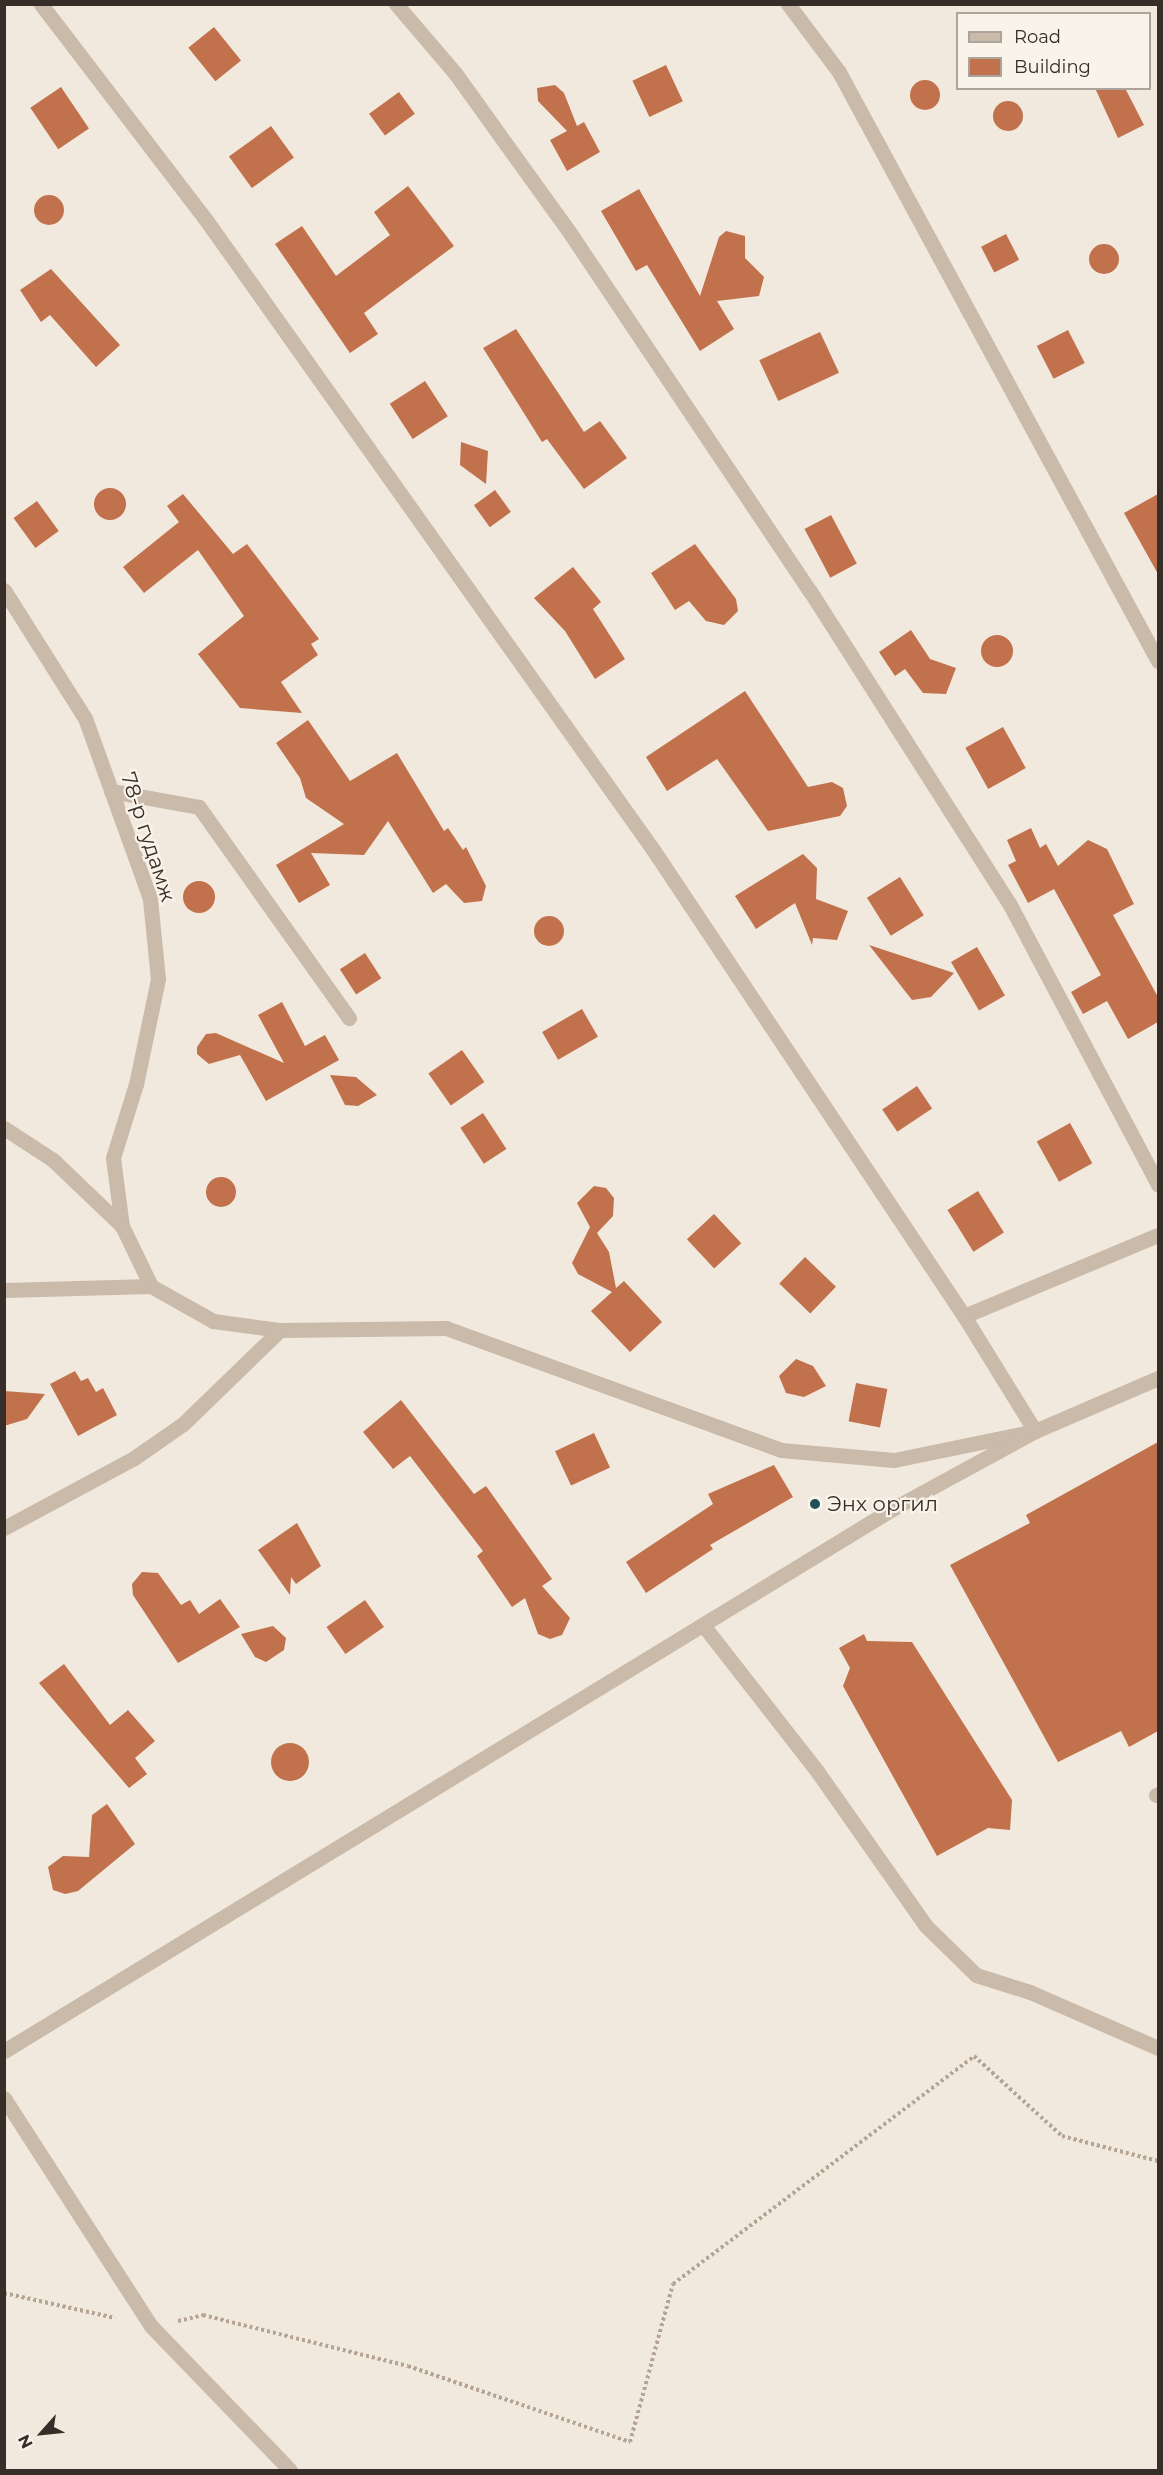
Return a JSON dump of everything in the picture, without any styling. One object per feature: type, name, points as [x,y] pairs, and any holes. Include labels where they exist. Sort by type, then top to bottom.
[{"type":"street","points":[[41,4],[206,220],[654,851],[964,1316],[1035,1431]]},
{"type":"street","points":[[396,4],[455,73],[572,236],[810,591],[1009,903],[1158,1185]]},
{"type":"street","points":[[788,4],[839,72],[1158,661]]},
{"type":"street","name":"78-р гудамж","points":[[4,590],[85,718],[150,899],[158,979],[136,1084],[113,1158],[122,1226]]},
{"type":"street","points":[[111,791],[200,807],[349,1018]]},
{"type":"street","points":[[4,1128],[53,1160],[122,1226],[151,1286]]},
{"type":"street","points":[[964,1316],[1158,1235]]},
{"type":"street","points":[[4,1290],[151,1286],[213,1321],[280,1330],[446,1328],[781,1450],[894,1460],[1035,1431]]},
{"type":"street","points":[[4,1528],[134,1458],[173,1431],[280,1330]]},
{"type":"street","points":[[4,2051],[894,1508],[1035,1431],[1158,1378]]},
{"type":"street","points":[[703,1625],[817,1771],[926,1926],[976,1975],[1030,1992],[1158,2048]]},
{"type":"street","points":[[4,2098],[151,2326],[290,2470]]},
{"type":"path","points":[[4,2293],[151,2326],[214,2318],[408,2366],[630,2442],[673,2284],[974,2056],[1062,2136],[1158,2161]]},
{"type":"building","points":[[214,27],[241,60],[215,81],[188,48]]},
{"type":"building","points":[[666,65],[683,101],[649,117],[632,81]]},
{"type":"building","points":[[925,80],[936,84],[940,95],[936,106],[925,110],[914,106],[910,95],[914,84]]},
{"type":"building","points":[[555,85],[564,93],[577,126],[584,122],[600,152],[567,171],[550,140],[567,131],[538,101],[537,88]]},
{"type":"building","points":[[61,87],[89,128],[58,149],[30,108]]},
{"type":"building","points":[[1096,90],[1126,90],[1144,125],[1118,138]]},
{"type":"building","points":[[399,92],[415,114],[385,136],[369,114]]},
{"type":"building","points":[[1008,101],[1019,105],[1023,116],[1019,127],[1008,131],[997,127],[993,116],[997,105]]},
{"type":"building","points":[[271,126],[294,158],[252,188],[229,157]]},
{"type":"building","points":[[408,186],[454,246],[364,313],[378,334],[350,353],[275,244],[302,226],[336,276],[390,235],[374,212]]},
{"type":"building","points":[[639,189],[700,296],[719,237],[726,231],[745,236],[745,258],[764,277],[759,296],[717,301],[734,329],[700,351],[647,265],[636,271],[601,211]]},
{"type":"building","points":[[49,195],[60,199],[64,210],[60,221],[49,225],[38,221],[34,210],[38,199]]},
{"type":"building","points":[[1006,234],[1019,260],[994,273],[981,247]]},
{"type":"building","points":[[1104,244],[1115,248],[1119,259],[1115,270],[1104,274],[1093,270],[1089,259],[1093,248]]},
{"type":"building","points":[[51,269],[120,345],[96,367],[50,315],[41,322],[20,290]]},
{"type":"building","points":[[516,329],[584,432],[600,421],[627,458],[584,489],[547,439],[542,442],[483,348]]},
{"type":"building","points":[[1068,330],[1085,363],[1054,379],[1037,346]]},
{"type":"building","points":[[820,332],[839,373],[778,401],[759,360]]},
{"type":"building","points":[[425,381],[448,416],[413,439],[390,404]]},
{"type":"building","points":[[461,442],[488,451],[486,484],[460,465]]},
{"type":"building","points":[[110,488],[121,493],[126,504],[121,515],[110,520],[99,515],[94,504],[99,493]]},
{"type":"building","points":[[495,490],[511,512],[490,527],[474,505]]},
{"type":"building","points":[[183,494],[233,554],[247,544],[319,639],[311,644],[318,655],[281,682],[302,713],[240,708],[198,654],[244,616],[198,550],[144,593],[123,567],[179,522],[167,506]]},
{"type":"building","points":[[1158,494],[1158,574],[1124,513]]},
{"type":"building","points":[[37,501],[59,531],[35,548],[14,518]]},
{"type":"building","points":[[831,515],[857,564],[830,578],[805,529]]},
{"type":"building","points":[[695,544],[736,599],[738,611],[724,625],[706,621],[689,601],[675,610],[651,573]]},
{"type":"building","points":[[573,567],[601,602],[593,609],[625,659],[595,679],[565,631],[534,598]]},
{"type":"building","points":[[911,630],[930,659],[956,668],[946,694],[923,693],[905,669],[895,676],[879,652]]},
{"type":"building","points":[[997,635],[1008,640],[1013,651],[1008,662],[997,667],[986,662],[981,651],[986,640]]},
{"type":"building","points":[[745,691],[808,787],[832,782],[843,788],[847,806],[840,816],[768,831],[717,759],[667,791],[646,757]]},
{"type":"building","points":[[308,720],[350,781],[397,753],[444,831],[448,828],[463,850],[466,847],[486,886],[482,901],[464,903],[446,884],[433,893],[388,821],[364,855],[311,853],[330,885],[299,903],[276,865],[344,824],[306,798],[300,778],[276,743]]},
{"type":"building","points":[[1003,727],[1026,768],[988,789],[965,748]]},
{"type":"building","points":[[1031,828],[1040,848],[1046,844],[1058,866],[1088,840],[1107,849],[1134,904],[1113,915],[1158,997],[1158,1022],[1128,1039],[1107,1001],[1083,1014],[1071,992],[1101,975],[1054,889],[1028,903],[1008,865],[1016,861],[1007,840]]},
{"type":"building","points":[[803,854],[817,868],[816,899],[848,911],[837,940],[813,938],[812,945],[795,903],[756,929],[735,896]]},
{"type":"building","points":[[900,877],[924,915],[891,936],[867,898]]},
{"type":"building","points":[[199,881],[210,886],[215,897],[210,908],[199,913],[188,908],[183,897],[188,886]]},
{"type":"building","points":[[549,916],[560,920],[564,931],[560,942],[549,946],[538,942],[534,931],[538,920]]},
{"type":"building","points":[[869,945],[954,973],[931,997],[912,1000]]},
{"type":"building","points":[[977,947],[1005,995],[979,1010],[951,962]]},
{"type":"building","points":[[365,953],[381,978],[356,994],[340,969]]},
{"type":"building","points":[[282,1002],[305,1046],[325,1035],[339,1060],[266,1101],[240,1055],[209,1064],[197,1054],[197,1047],[206,1034],[216,1033],[284,1063],[258,1015]]},
{"type":"building","points":[[582,1009],[598,1037],[558,1060],[542,1032]]},
{"type":"building","points":[[462,1050],[484,1082],[451,1105],[428,1074]]},
{"type":"building","points":[[330,1075],[356,1077],[377,1095],[358,1106],[345,1105]]},
{"type":"building","points":[[917,1086],[932,1108],[897,1132],[882,1109]]},
{"type":"building","points":[[483,1113],[506,1149],[484,1164],[460,1128]]},
{"type":"building","points":[[1070,1123],[1092,1163],[1059,1182],[1037,1141]]},
{"type":"building","points":[[221,1177],[232,1181],[236,1192],[232,1203],[221,1207],[210,1203],[206,1192],[210,1181]]},
{"type":"building","points":[[594,1186],[606,1188],[614,1198],[613,1216],[597,1233],[609,1252],[616,1288],[624,1281],[662,1322],[630,1352],[591,1311],[612,1292],[578,1274],[572,1263],[590,1227],[577,1203]]},
{"type":"building","points":[[978,1191],[1004,1233],[973,1252],[947,1210]]},
{"type":"building","points":[[714,1214],[741,1243],[714,1268],[687,1239]]},
{"type":"building","points":[[805,1257],[836,1287],[810,1313],[779,1284]]},
{"type":"building","points":[[796,1359],[813,1366],[826,1386],[804,1397],[786,1393],[779,1376]]},
{"type":"building","points":[[75,1371],[81,1381],[88,1378],[96,1392],[103,1388],[117,1415],[78,1436],[50,1384]]},
{"type":"building","points":[[856,1383],[887,1389],[880,1427],[849,1421]]},
{"type":"building","points":[[4,1391],[45,1394],[27,1419],[4,1426]]},
{"type":"building","points":[[401,1400],[474,1494],[486,1486],[552,1579],[542,1586],[570,1618],[562,1635],[550,1639],[538,1634],[525,1598],[512,1607],[477,1556],[483,1551],[410,1456],[393,1469],[363,1432]]},
{"type":"building","points":[[594,1433],[610,1467],[571,1486],[555,1451]]},
{"type":"building","points":[[1158,1442],[1158,1731],[1129,1747],[1121,1731],[1058,1762],[950,1565],[1030,1523],[1026,1515]]},
{"type":"building","points":[[774,1465],[793,1497],[710,1545],[713,1549],[646,1593],[626,1562],[713,1504],[708,1494]]},
{"type":"building","points":[[297,1523],[321,1566],[296,1584],[291,1577],[290,1595],[258,1550]]},
{"type":"building","points":[[142,1572],[158,1573],[181,1605],[190,1600],[199,1614],[220,1599],[240,1627],[178,1663],[133,1595],[132,1584]]},
{"type":"building","points":[[365,1600],[384,1627],[345,1654],[326,1627]]},
{"type":"building","points":[[273,1626],[286,1638],[284,1650],[266,1662],[255,1657],[241,1634]]},
{"type":"building","points":[[864,1634],[867,1641],[912,1642],[1012,1800],[1010,1830],[988,1828],[937,1856],[843,1686],[850,1668],[839,1648]]},
{"type":"building","points":[[64,1664],[110,1725],[128,1710],[155,1741],[135,1758],[147,1774],[129,1788],[39,1683]]},
{"type":"building","points":[[290,1743],[304,1748],[309,1762],[304,1776],[290,1781],[276,1776],[271,1762],[276,1748]]},
{"type":"building","points":[[107,1804],[135,1844],[78,1891],[65,1894],[53,1890],[48,1867],[63,1856],[89,1857],[92,1815]]},
{"type":"place","name":"Энх оргил","points":[[815,1504]]}]
